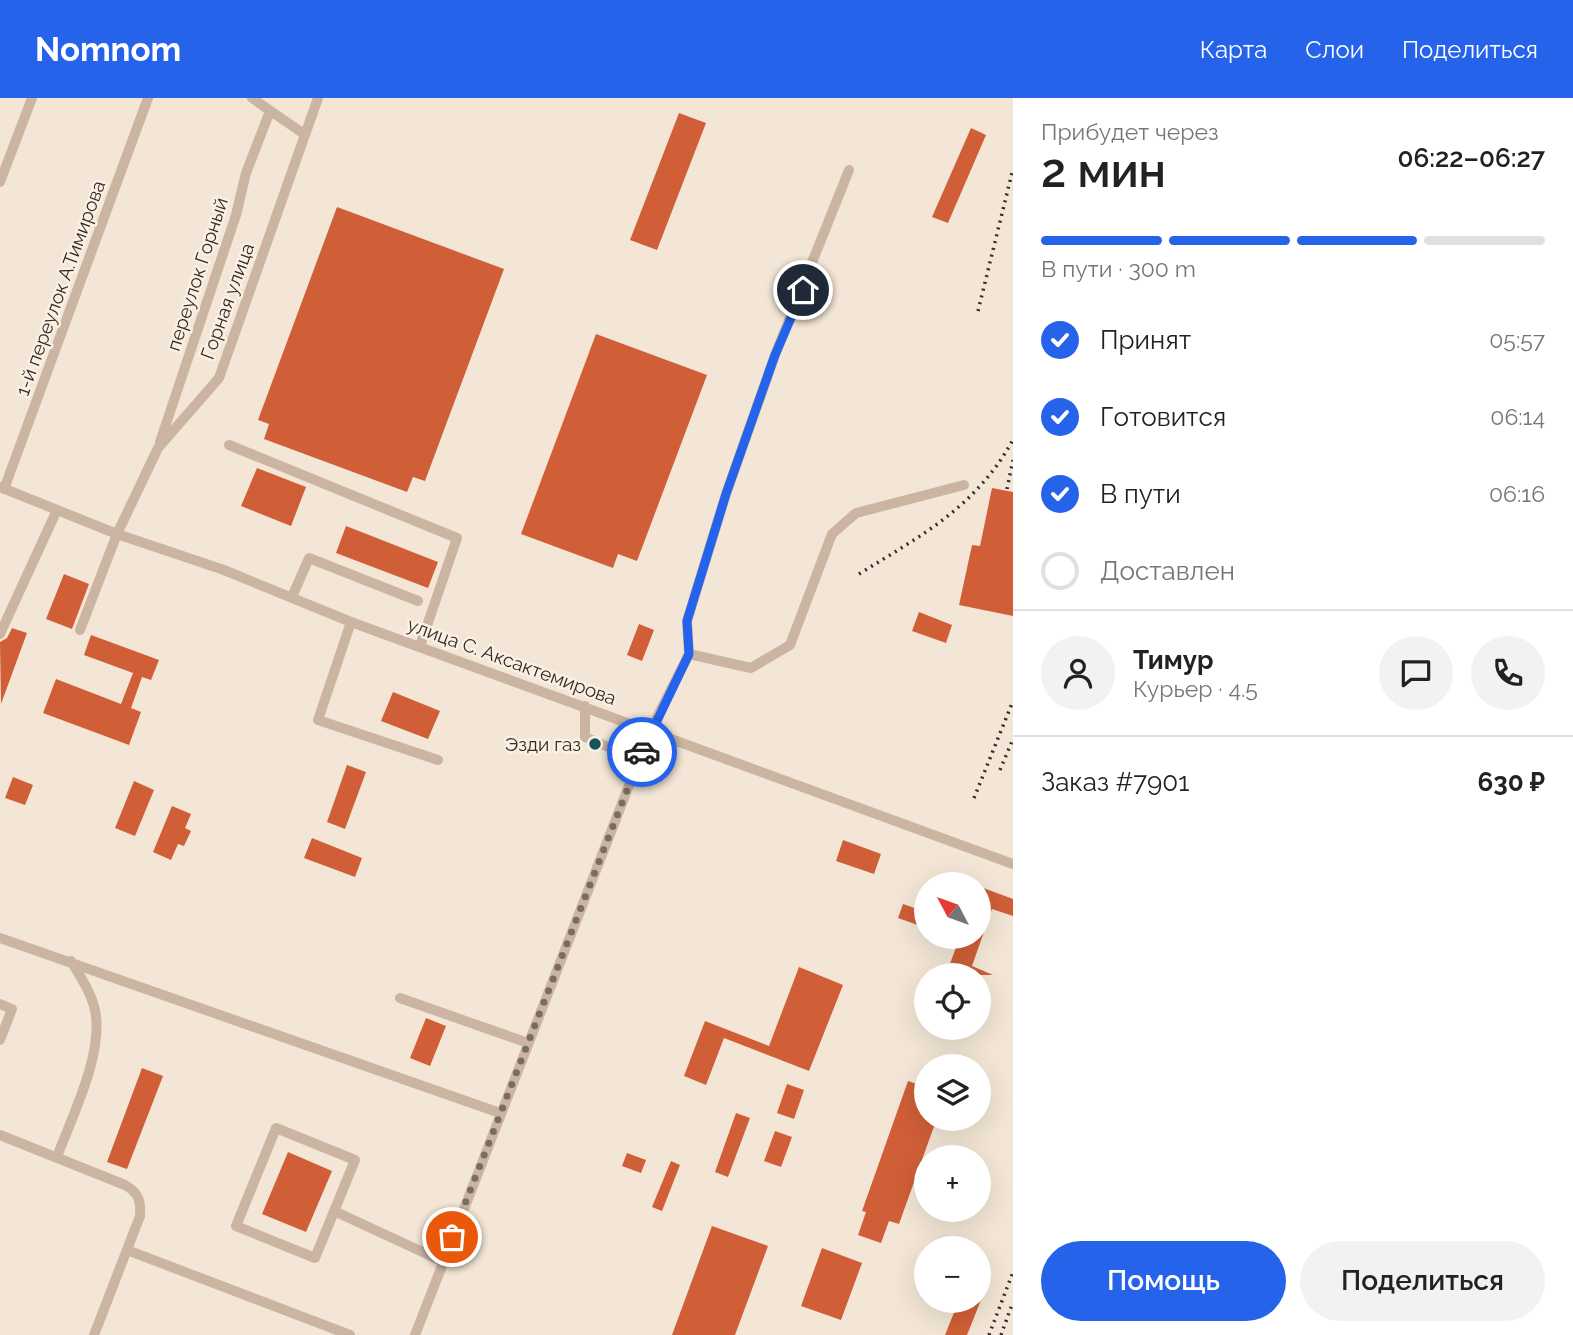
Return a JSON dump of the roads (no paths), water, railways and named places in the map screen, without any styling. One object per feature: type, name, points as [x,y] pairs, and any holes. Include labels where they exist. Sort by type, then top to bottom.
[{"type":"street","points":[[0,182],[32,98]]},
{"type":"street","name":"1-й переулок А.Тимирова","points":[[2,488],[148,98]]},
{"type":"street","points":[[252,98],[304,134]]},
{"type":"street","name":"Горная улица","points":[[80,630],[117,534],[158,448],[219,378],[318,98]]},
{"type":"street","name":"переулок Горный","points":[[158,448],[236,215],[246,173],[270,111]]},
{"type":"street","points":[[415,1335],[651,729],[689,654],[687,621],[726,494],[775,355],[849,170]]},
{"type":"street","points":[[229,445],[457,538],[420,646]]},
{"type":"street","points":[[689,654],[751,668],[790,645],[832,534],[856,513],[964,485]]},
{"type":"street","name":"улица С. Аксактемирова","points":[[2,488],[117,534],[224,570],[351,622],[651,729],[1013,864]]},
{"type":"street","points":[[0,634],[57,510]]},
{"type":"street","points":[[292,597],[309,558],[418,601]]},
{"type":"street","points":[[351,622],[318,720],[438,760]]},
{"type":"street","points":[[585,706],[585,737],[639,760]]},
{"type":"street","points":[[0,937],[500,1113]]},
{"type":"street","points":[[57,1157],[94,1054],[97,1032],[89,992],[71,961]]},
{"type":"street","points":[[400,998],[528,1043]]},
{"type":"street","points":[[0,1004],[12,1009],[0,1040]]},
{"type":"street","points":[[276,1128],[355,1160],[334,1212],[315,1258],[236,1226],[276,1128]]},
{"type":"street","points":[[0,1135],[134,1191],[141,1202],[141,1216],[94,1335]]},
{"type":"street","points":[[334,1212],[442,1261]]},
{"type":"street","points":[[127,1250],[350,1335]]},
{"type":"railway","points":[[978,311],[1013,169]]},
{"type":"railway","points":[[859,574],[925,532],[964,502],[998,464],[1013,440]]},
{"type":"railway","points":[[1007,489],[1013,460]]},
{"type":"railway","points":[[974,798],[1013,701]]},
{"type":"railway","points":[[1000,770],[1013,739]]},
{"type":"railway","points":[[989,1335],[1013,1272]]},
{"type":"railway","points":[[1001,1335],[1013,1302]]},
{"type":"place","name":"Эзди газ","points":[[595,744]]}]
